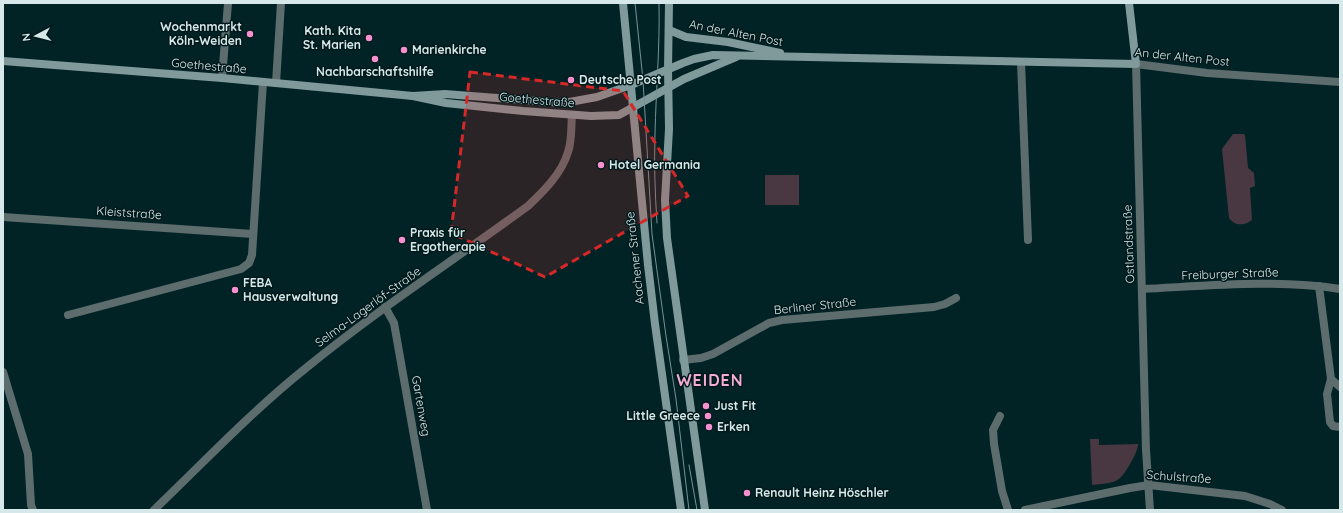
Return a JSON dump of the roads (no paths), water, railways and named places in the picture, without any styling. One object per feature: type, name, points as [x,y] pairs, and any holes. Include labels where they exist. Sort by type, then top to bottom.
[{"type":"street","points":[[222,78],[228,3]]},
{"type":"street","points":[[276,83],[281,3]]},
{"type":"street","name":"Aachener Straße","points":[[623,3],[635,144],[654,317],[681,510]]},
{"type":"street","points":[[670,3],[668,69],[669,129],[666,223],[704,510]]},
{"type":"street","name":"Ostlandstraße","points":[[1129,3],[1136,64],[1146,450],[1150,510]]},
{"type":"street","name":"An der Alten Post","points":[[669,30],[686,37],[728,42],[798,57]]},
{"type":"street","name":"An der Alten Post","points":[[631,85],[694,59],[713,55],[1136,64],[1207,73],[1340,82]]},
{"type":"street","name":"An der Alten Post","points":[[633,107],[684,79],[738,56]]},
{"type":"street","name":"Goethestraße","points":[[3,61],[222,78],[413,96],[453,104],[572,115],[619,115],[633,107]]},
{"type":"street","points":[[1021,62],[1028,240]]},
{"type":"street","points":[[68,315],[241,269],[249,263],[252,254],[263,82]]},
{"type":"street","name":"Goethestraße","points":[[413,96],[445,94],[564,104],[596,98],[631,85]]},
{"type":"street","name":"Selma-Lagerlöf-Straße","points":[[154,510],[244,422],[306,368],[385,307],[528,206],[541,193],[560,169],[569,152],[572,115]]},
{"type":"street","name":"Kleiststraße","points":[[3,217],[253,234]]},
{"type":"street","name":"Freiburger Straße","points":[[1142,289],[1256,284],[1319,286],[1340,289]]},
{"type":"street","points":[[1319,286],[1331,379],[1327,394],[1330,422],[1333,426],[1340,427]]},
{"type":"street","name":"Berliner Straße","points":[[683,360],[701,358],[713,354],[769,323],[789,319],[934,308],[956,298]]},
{"type":"street","name":"Gartenweg","points":[[385,307],[394,323],[427,510]]},
{"type":"street","points":[[3,372],[28,454],[31,505],[33,510]]},
{"type":"street","points":[[1331,379],[1340,387]]},
{"type":"street","points":[[1000,416],[993,430],[994,444],[999,477],[1008,510]]},
{"type":"street","name":"Schulstraße","points":[[1025,510],[1130,488],[1149,486],[1245,496],[1270,504],[1282,510]]},
{"type":"tram line","points":[[635,3],[643,80],[652,234],[676,399],[689,510]]},
{"type":"tram line","points":[[657,223],[655,156],[659,3]]},
{"type":"tram line","points":[[689,465],[697,510]]},
{"type":"place","name":"Wochenmarkt Köln-Weiden","points":[[250,34]]},
{"type":"place","name":"Kath. Kita St. Marien","points":[[369,38]]},
{"type":"place","name":"Marienkirche","points":[[404,50]]},
{"type":"place","name":"Nachbarschaftshilfe","points":[[375,59]]},
{"type":"place","name":"Deutsche Post","points":[[571,80]]},
{"type":"place","name":"Hotel Germania","points":[[601,165]]},
{"type":"place","name":"Praxis für Ergotherapie","points":[[402,240]]},
{"type":"place","name":"FEBA Hausverwaltung","points":[[235,290]]},
{"type":"place","name":"Just Fit","points":[[706,406]]},
{"type":"place","name":"Little Greece","points":[[708,416]]},
{"type":"place","name":"Erken","points":[[709,427]]},
{"type":"place","name":"Renault Heinz Höschler","points":[[747,493]]},
{"type":"district","name":"WEIDEN","points":[[710,380]]}]
